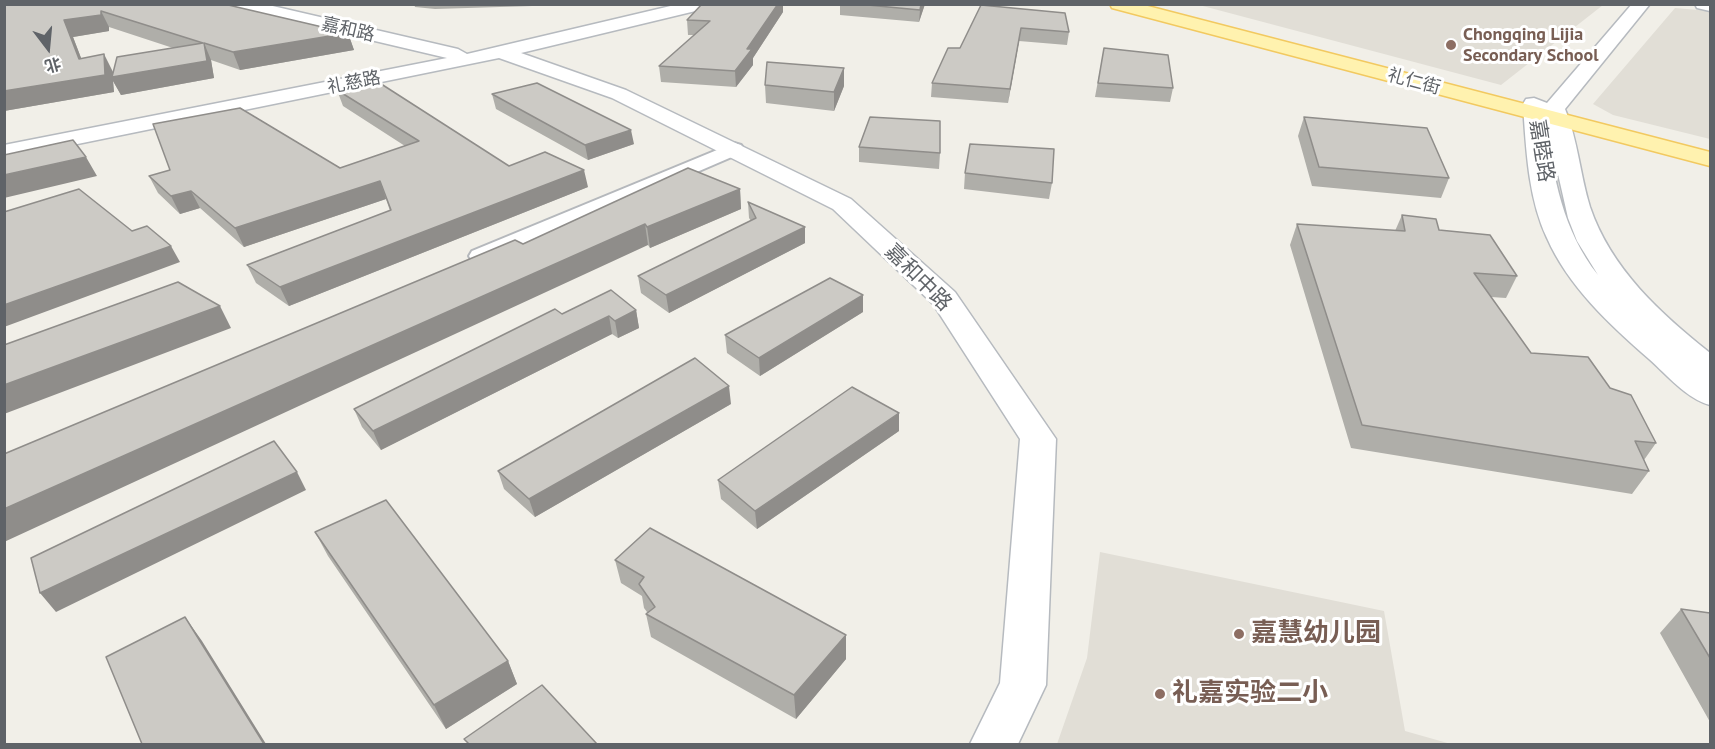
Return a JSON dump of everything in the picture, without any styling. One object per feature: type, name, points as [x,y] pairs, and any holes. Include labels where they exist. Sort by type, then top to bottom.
[{"type":"main road","name":"礼仁街","points":[[1118,4],[1545,112],[1710,149]]},
{"type":"main road","name":"礼仁街","points":[[1148,4],[1710,159]]},
{"type":"street","name":"嘉和路","points":[[239,4],[458,55]]},
{"type":"street","name":"礼慈路","points":[[4,141],[458,55],[555,35],[675,4]]},
{"type":"street","name":"礼慈路","points":[[4,152],[502,53],[576,37],[702,4]]},
{"type":"street","points":[[1545,112],[1642,4]]},
{"type":"street","points":[[1703,4],[1710,6]]},
{"type":"street","name":"嘉和中路","points":[[502,53],[619,94],[842,204],[944,298],[1038,439],[1023,685],[994,744]]},
{"type":"street","name":"嘉睦路","points":[[1545,112],[1580,216],[1593,246],[1614,278],[1646,313],[1710,369]]},
{"type":"street","name":"嘉睦路","points":[[1545,112],[1550,210],[1560,239],[1583,275],[1619,314],[1710,394]]},
{"type":"street","points":[[462,264],[734,149]]},
{"type":"shaded area","name":"Chongqing Lijia Secondary School","points":[[1603,4],[1501,85],[1199,5]]},
{"type":"shaded area","points":[[1675,8],[1710,11],[1710,139],[1613,115],[1593,104]]},
{"type":"shaded area","name":"嘉慧幼儿园","points":[[1100,552],[1384,611],[1405,731],[1451,744],[1057,744],[1087,658]]},
{"type":"building","points":[[4,4],[224,4],[348,33],[233,52],[204,43],[207,61],[112,77],[117,57],[203,43],[101,11],[101,15],[64,20],[79,59],[104,54],[105,75],[4,91]]},
{"type":"building","points":[[702,4],[778,4],[747,49],[752,49],[735,71],[659,66],[710,21],[687,20]]},
{"type":"building","points":[[857,4],[921,4],[920,10]]},
{"type":"building","points":[[981,5],[1065,13],[1069,32],[1021,28],[1010,89],[932,83],[948,48],[960,48]]},
{"type":"building","points":[[1104,48],[1168,55],[1173,88],[1098,83]]},
{"type":"building","points":[[767,62],[844,68],[834,92],[765,85]]},
{"type":"building","points":[[375,80],[509,166],[545,152],[584,170],[280,287],[247,265],[391,210],[380,181],[235,228],[191,191],[171,196],[149,176],[170,170],[153,124],[240,108],[340,168],[419,141],[337,90],[350,88],[347,85]]},
{"type":"building","points":[[537,83],[631,130],[585,145],[492,94]]},
{"type":"building","points":[[870,117],[940,121],[940,153],[859,147]]},
{"type":"building","points":[[1304,117],[1427,128],[1449,178],[1319,167]]},
{"type":"building","points":[[73,140],[86,157],[4,175],[4,155]]},
{"type":"building","points":[[970,144],[1054,149],[1052,183],[965,173]]},
{"type":"building","points":[[688,168],[740,189],[647,227],[645,224],[4,509],[4,454],[515,240],[523,244]]},
{"type":"building","points":[[79,189],[132,231],[147,226],[171,246],[4,305],[4,212]]},
{"type":"building","points":[[748,202],[805,227],[666,295],[638,276],[756,218]]},
{"type":"building","points":[[1402,215],[1436,219],[1439,230],[1490,235],[1517,276],[1474,273],[1531,353],[1588,357],[1610,388],[1631,395],[1656,443],[1635,441],[1649,471],[1362,425],[1297,224],[1405,231]]},
{"type":"building","points":[[830,278],[863,295],[759,358],[725,335]]},
{"type":"building","points":[[178,282],[220,306],[4,385],[4,345]]},
{"type":"building","points":[[611,290],[636,310],[615,321],[609,316],[373,431],[354,409],[555,309],[562,314]]},
{"type":"building","points":[[695,358],[729,386],[529,499],[498,471]]},
{"type":"building","points":[[852,387],[899,413],[755,511],[718,480]]},
{"type":"building","points":[[274,441],[297,472],[40,593],[31,558]]},
{"type":"building","points":[[386,500],[508,661],[434,705],[315,532]]},
{"type":"building","points":[[650,528],[846,635],[794,695],[646,614],[655,607],[639,584],[644,577],[615,560]]},
{"type":"building","points":[[1681,609],[1710,613],[1710,658]]},
{"type":"building","points":[[185,617],[264,744],[142,744],[106,657]]},
{"type":"building","points":[[542,685],[597,744],[469,744],[464,739]]},
{"type":"place","name":"Chongqing Lijia Secondary School","points":[[1451,45]]},
{"type":"place","name":"嘉慧幼儿园","points":[[1239,634]]},
{"type":"place","name":"礼嘉实验二小","points":[[1160,694]]}]
